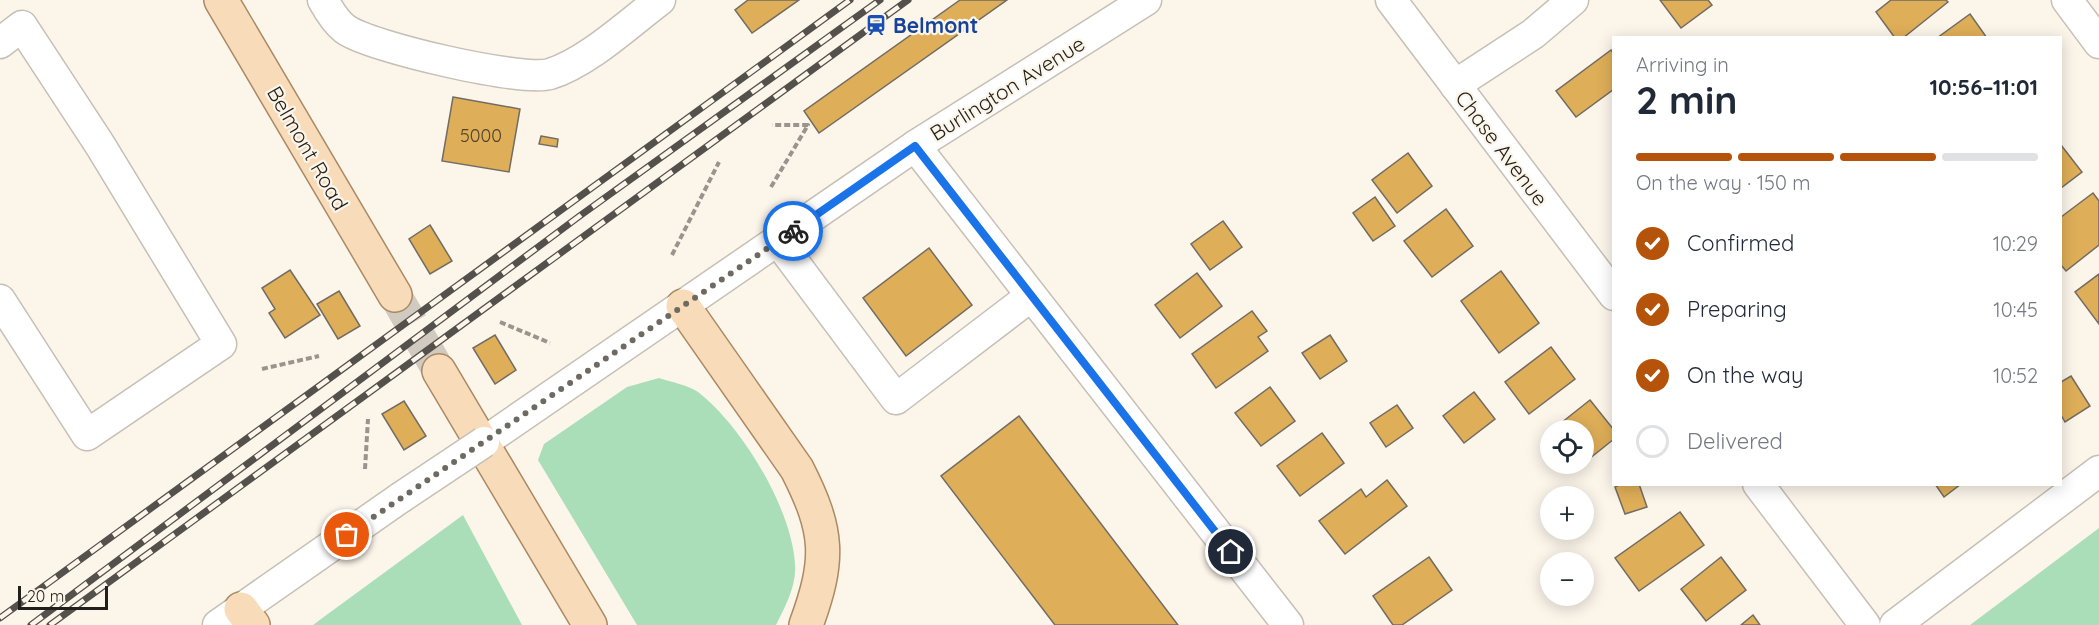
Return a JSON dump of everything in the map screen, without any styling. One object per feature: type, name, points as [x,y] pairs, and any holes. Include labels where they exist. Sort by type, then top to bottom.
[{"type":"main road","name":"Belmont Road","points":[[221,0],[395,295]]},
{"type":"main road","points":[[683,306],[797,469],[811,496],[819,519],[823,564],[821,585],[806,625]]},
{"type":"main road","points":[[438,371],[590,625]]},
{"type":"street","points":[[323,0],[344,29],[377,45],[512,75],[548,75],[577,62],[660,0]]},
{"type":"street","name":"Burlington Avenue","points":[[237,620],[400,498],[550,398],[915,146],[1146,0]]},
{"type":"street","name":"Chase Avenue","points":[[1391,0],[1612,292]]},
{"type":"street","points":[[1455,85],[1533,34],[1573,0]]},
{"type":"street","points":[[2067,0],[2099,43]]},
{"type":"street","points":[[0,43],[22,26],[100,146],[221,344],[87,435],[0,300]]},
{"type":"street","points":[[915,146],[1288,625]]},
{"type":"street","points":[[778,241],[896,399],[1031,296]]},
{"type":"street","points":[[1895,625],[2099,471]]},
{"type":"street","points":[[1760,486],[1865,625]]},
{"type":"path","points":[[771,187],[808,125],[772,125]]},
{"type":"path","points":[[672,255],[719,162]]},
{"type":"path","points":[[501,322],[550,343]]},
{"type":"path","points":[[262,369],[320,356]]},
{"type":"path","points":[[365,469],[368,419]]},
{"type":"green space","points":[[659,378],[698,392],[715,407],[747,447],[775,494],[792,542],[795,564],[790,596],[776,625],[637,625],[538,460],[544,444],[627,387]]},
{"type":"green space","points":[[463,515],[522,625],[313,625],[321,619]]},
{"type":"green space","points":[[2099,528],[2099,625],[1970,625]]},
{"type":"building","points":[[748,0],[799,0],[752,33],[735,10]]},
{"type":"building","points":[[960,0],[1007,0],[819,133],[804,111]]},
{"type":"building","points":[[1660,0],[1708,0],[1712,5],[1681,28]]},
{"type":"building","points":[[1891,0],[1946,0],[1948,2],[1906,36],[1894,36],[1876,12]]},
{"type":"building","points":[[1970,14],[1986,36],[1940,36]]},
{"type":"building","points":[[1612,51],[1612,90],[1576,117],[1556,91]]},
{"type":"building","points":[[453,97],[520,109],[509,172],[442,161]]},
{"type":"building","points":[[541,136],[558,139],[557,147],[539,144]]},
{"type":"building","points":[[2062,146],[2082,172],[2062,187]]},
{"type":"building","points":[[1408,153],[1432,186],[1397,213],[1372,180]]},
{"type":"building","points":[[2093,193],[2099,201],[2099,245],[2066,271],[2062,266],[2062,216]]},
{"type":"building","points":[[1375,197],[1395,226],[1373,241],[1353,213]]},
{"type":"building","points":[[1446,209],[1473,246],[1432,277],[1404,241]]},
{"type":"building","points":[[1223,221],[1242,247],[1210,270],[1191,244]]},
{"type":"building","points":[[430,225],[452,261],[430,274],[409,239]]},
{"type":"building","points":[[929,248],[972,305],[906,356],[863,298]]},
{"type":"building","points":[[290,270],[320,315],[285,338],[269,313],[275,309],[262,288]]},
{"type":"building","points":[[1501,271],[1539,323],[1499,353],[1461,301]]},
{"type":"building","points":[[1197,273],[1222,306],[1180,338],[1155,305]]},
{"type":"building","points":[[2099,274],[2099,324],[2075,292]]},
{"type":"building","points":[[339,291],[360,326],[338,339],[317,304]]},
{"type":"building","points":[[1252,311],[1267,331],[1258,337],[1268,351],[1216,388],[1192,354]]},
{"type":"building","points":[[495,335],[516,370],[495,384],[473,348]]},
{"type":"building","points":[[1330,335],[1347,361],[1320,379],[1302,353]]},
{"type":"building","points":[[1551,347],[1575,379],[1529,414],[1505,382]]},
{"type":"building","points":[[2071,376],[2090,406],[2065,422],[2062,417],[2062,381]]},
{"type":"building","points":[[1270,387],[1295,421],[1261,446],[1235,413]]},
{"type":"building","points":[[1474,392],[1495,419],[1464,443],[1443,416]]},
{"type":"building","points":[[1590,400],[1612,428],[1612,441],[1594,455],[1594,420],[1565,420]]},
{"type":"building","points":[[404,401],[426,436],[404,450],[382,414]]},
{"type":"building","points":[[1397,405],[1413,428],[1386,447],[1370,423]]},
{"type":"building","points":[[1019,416],[1178,625],[1055,625],[941,476]]},
{"type":"building","points":[[1322,433],[1344,463],[1300,496],[1277,466]]},
{"type":"building","points":[[1387,480],[1407,506],[1345,554],[1319,521],[1361,489],[1366,497]]},
{"type":"building","points":[[1640,486],[1647,507],[1625,514],[1615,487]]},
{"type":"building","points":[[1936,486],[1958,486],[1944,497]]},
{"type":"building","points":[[1680,512],[1704,545],[1639,591],[1615,558]]},
{"type":"building","points":[[1429,557],[1452,590],[1402,625],[1393,625],[1373,596]]},
{"type":"building","points":[[1721,557],[1746,590],[1706,621],[1681,589]]},
{"type":"building","points":[[1753,615],[1760,625],[1741,625]]},
{"type":"tunnel","points":[[395,295],[439,371]]},
{"type":"railway","points":[[0,618],[850,0]]},
{"type":"railway","points":[[31,625],[581,215],[880,0]]},
{"type":"railway","points":[[50,625],[908,0]]},
{"type":"way so far","points":[[347,535],[793,231]]},
{"type":"place","name":"Belmont","points":[[876,25]]},
{"type":"route","points":[[793,231],[915,146],[1231,552]]}]
